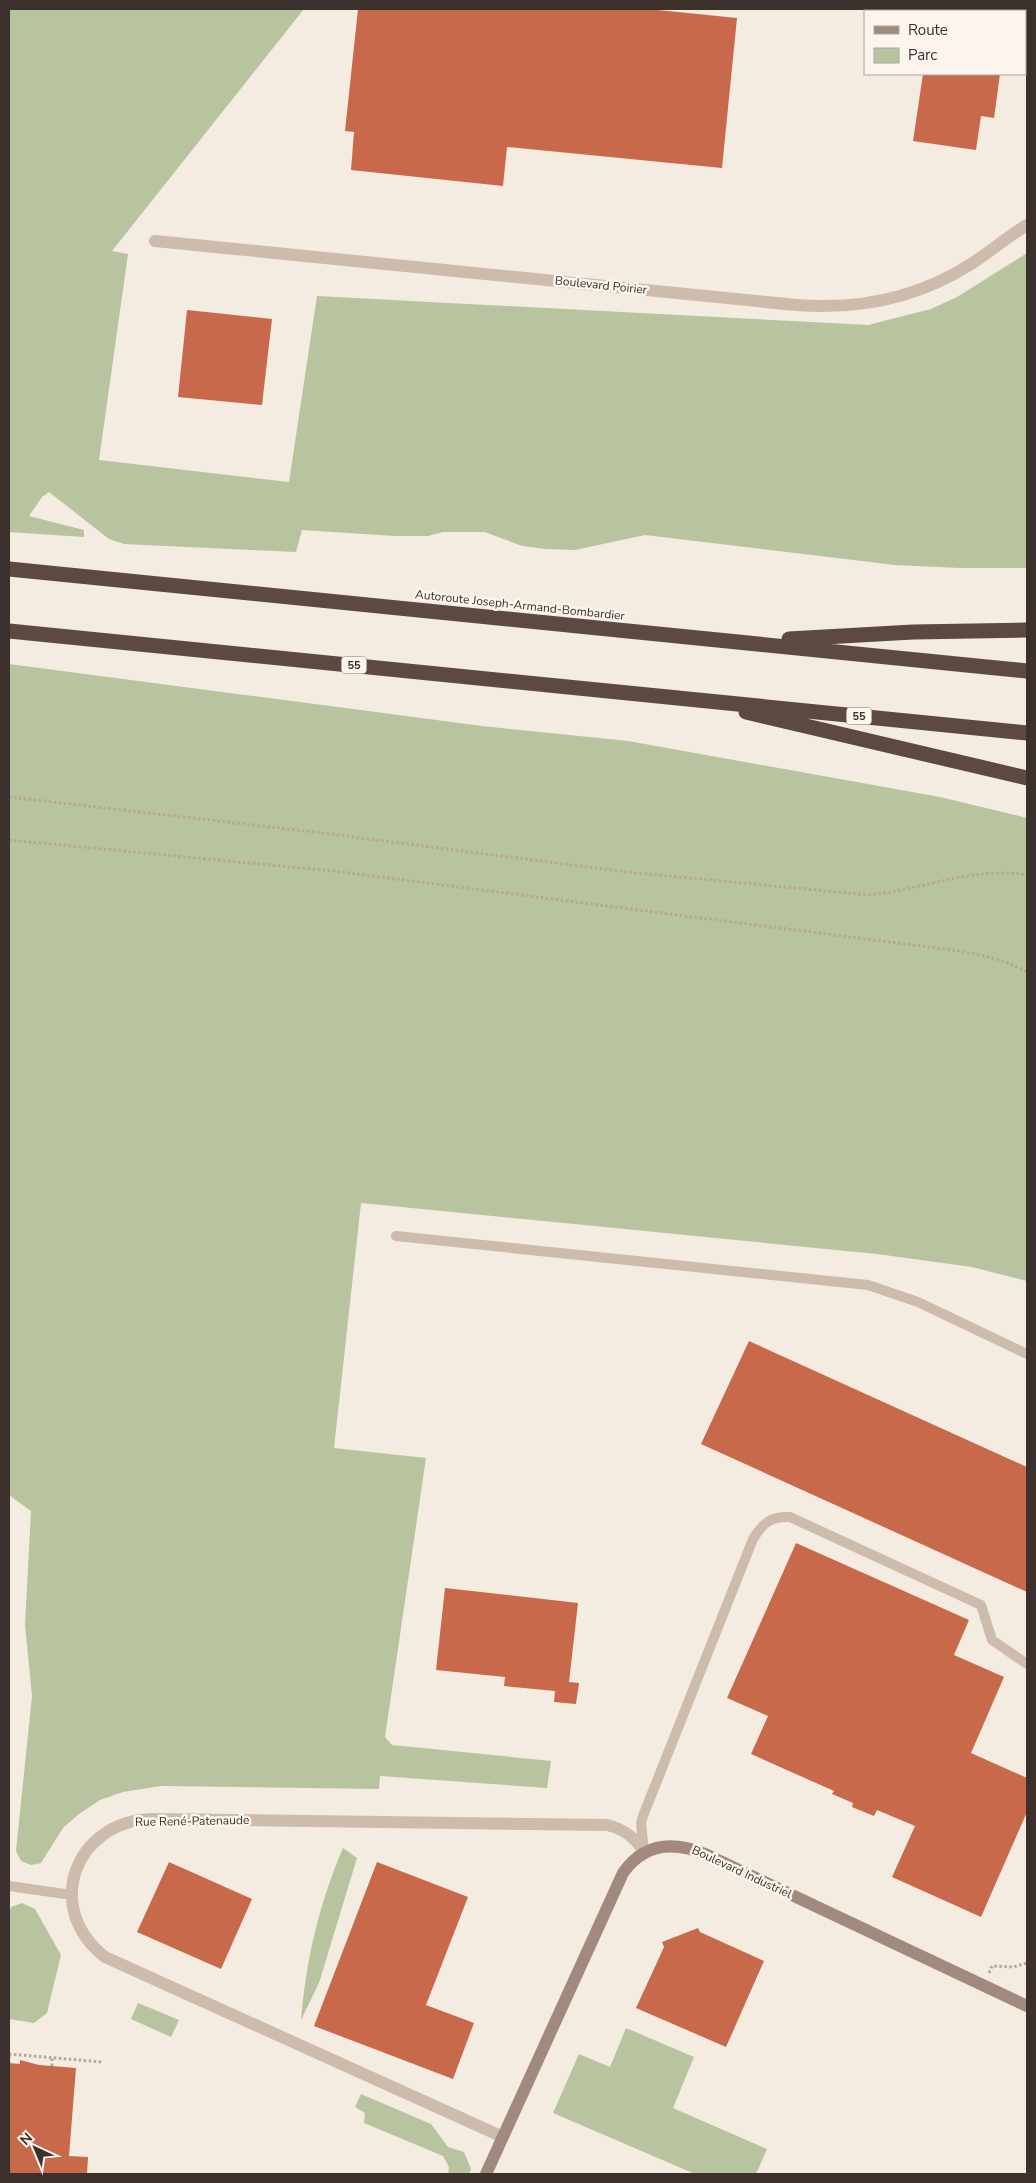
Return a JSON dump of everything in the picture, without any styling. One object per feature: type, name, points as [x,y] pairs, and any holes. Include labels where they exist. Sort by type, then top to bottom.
[{"type":"highway","name":"Autoroute Joseph-Armand-Bombardier","points":[[9,569],[1027,670]]},
{"type":"highway","points":[[743,642],[913,632],[1027,630]]},
{"type":"highway","name":"55","points":[[9,631],[1027,733]]},
{"type":"highway","points":[[691,698],[1027,778]]},
{"type":"street","name":"Boulevard Poirier","points":[[155,241],[786,304],[836,306],[884,300],[930,286],[971,264],[1027,225]]},
{"type":"street","name":"Rue René-Patenaude","points":[[503,2136],[112,1961],[93,1947],[83,1934],[76,1919],[72,1895],[76,1868],[91,1845],[112,1828],[138,1820],[607,1825],[625,1831],[640,1844],[644,1852]]},
{"type":"street","name":"Boulevard Industriel","points":[[486,2174],[623,1873],[629,1864],[644,1852],[666,1845],[682,1846],[697,1850],[1027,2006]]},
{"type":"lane","points":[[396,1236],[868,1285],[918,1302],[1027,1354]]},
{"type":"lane","points":[[644,1852],[641,1824],[643,1816],[753,1539],[768,1520],[777,1516],[790,1517],[981,1605],[992,1640],[1027,1664]]},
{"type":"lane","points":[[9,1886],[72,1895]]},
{"type":"path","points":[[9,797],[314,832],[627,872],[868,895],[889,893],[983,874],[1027,875]]},
{"type":"path","points":[[9,840],[333,871],[932,948],[980,955],[1016,966],[1027,972]]},
{"type":"path","points":[[992,1966],[1005,1968],[1027,1963]]},
{"type":"path","points":[[9,2063],[9,2054],[102,2062]]},
{"type":"path","points":[[52,2058],[52,2066]]},
{"type":"green space","points":[[9,9],[304,9],[112,251],[128,254],[99,460],[289,482],[317,296],[868,325],[931,309],[957,297],[1027,253],[1027,568],[960,568],[895,565],[645,535],[575,550],[522,546],[485,532],[443,532],[428,536],[395,536],[302,530],[296,552],[124,544],[109,539],[49,492],[42,497],[29,516],[84,530],[84,537],[9,532]]},
{"type":"green space","points":[[9,664],[482,726],[628,741],[940,797],[1027,818],[1027,1281],[972,1267],[877,1254],[361,1203],[334,1448],[426,1458],[385,1737],[392,1745],[551,1761],[547,1788],[380,1776],[379,1789],[161,1786],[123,1792],[100,1800],[79,1814],[63,1828],[41,1863],[31,1865],[21,1861],[16,1851],[32,1696],[25,1625],[31,1511],[9,1495]]},
{"type":"green space","points":[[343,1848],[357,1858],[319,1983],[301,2020],[306,1976],[320,1911]]},
{"type":"green space","points":[[22,1903],[35,1909],[61,1955],[47,2013],[34,2023],[9,2019],[9,1914],[11,1907]]},
{"type":"green space","points":[[138,2003],[179,2020],[171,2037],[131,2019]]},
{"type":"green space","points":[[626,2028],[694,2057],[673,2108],[767,2149],[756,2174],[695,2174],[553,2113],[579,2054],[610,2067]]},
{"type":"green space","points":[[361,2094],[431,2124],[448,2147],[464,2152],[471,2169],[469,2174],[448,2174],[449,2167],[443,2156],[364,2123],[365,2113],[355,2107]]},
{"type":"building","points":[[358,9],[648,9],[737,18],[722,168],[507,147],[503,186],[351,170],[354,132],[345,131]]},
{"type":"building","points":[[923,75],[1000,75],[994,118],[981,116],[976,150],[913,141]]},
{"type":"building","points":[[187,310],[272,319],[262,405],[178,397]]},
{"type":"building","points":[[749,1341],[1027,1467],[1027,1592],[701,1444]]},
{"type":"building","points":[[796,1543],[969,1620],[954,1655],[1004,1677],[971,1753],[1027,1778],[1027,1812],[981,1917],[892,1877],[915,1826],[877,1810],[874,1816],[852,1807],[853,1803],[832,1794],[834,1791],[751,1754],[768,1716],[727,1698]]},
{"type":"building","points":[[445,1588],[578,1603],[569,1682],[579,1683],[576,1704],[554,1702],[555,1691],[504,1686],[505,1677],[436,1670]]},
{"type":"building","points":[[169,1862],[252,1899],[221,1969],[137,1932]]},
{"type":"building","points":[[377,1862],[468,1897],[426,2005],[474,2023],[453,2079],[314,2026]]},
{"type":"building","points":[[698,1928],[700,1932],[764,1961],[726,2047],[636,2008],[664,1947],[662,1942]]},
{"type":"building","points":[[20,2060],[39,2065],[76,2068],[69,2156],[88,2157],[87,2174],[9,2174],[9,2063],[20,2064]]}]
